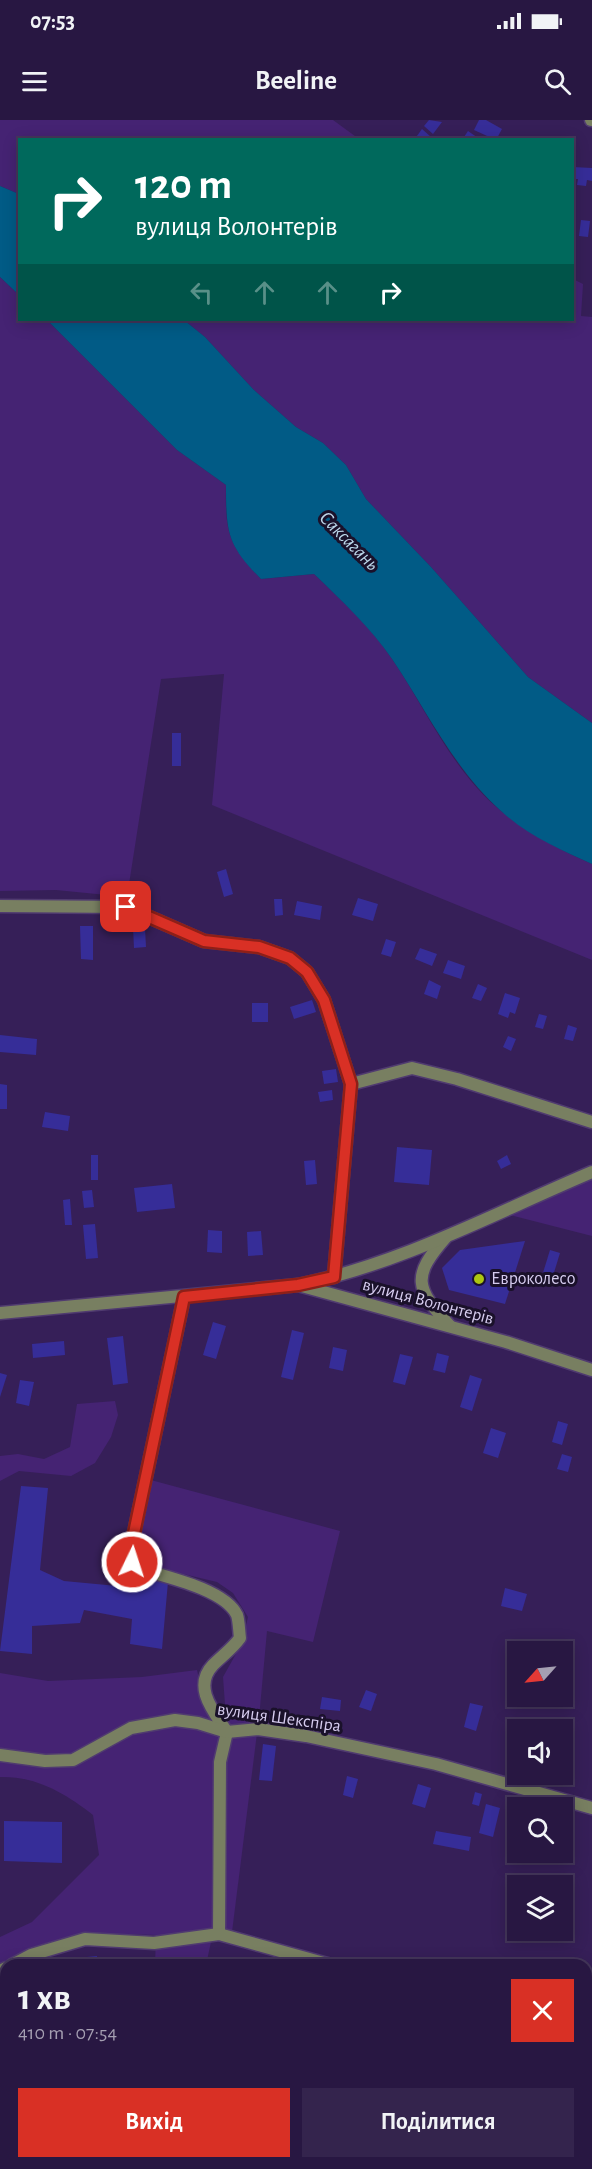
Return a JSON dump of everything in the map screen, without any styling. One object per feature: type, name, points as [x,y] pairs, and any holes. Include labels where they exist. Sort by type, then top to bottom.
[{"type":"street","points":[[0,906],[126,907],[204,941],[259,947],[290,958],[307,972],[324,1000],[351,1084],[334,1277]]},
{"type":"street","points":[[351,1084],[412,1068],[457,1079],[592,1122]]},
{"type":"street","points":[[298,1285],[334,1277],[391,1259],[592,1172]]},
{"type":"street","points":[[450,1326],[427,1301],[421,1281],[427,1259],[451,1232]]},
{"type":"street","name":"вулиця Волонтерів","points":[[0,1313],[298,1285],[450,1326],[592,1371]]},
{"type":"street","points":[[184,1297],[130,1552],[132,1562],[137,1568],[209,1592],[228,1603],[237,1615],[240,1638],[228,1653],[212,1666],[203,1683],[207,1700],[227,1732],[220,1762],[219,1934]]},
{"type":"street","name":"вулиця Шекспіра","points":[[0,1755],[45,1761],[73,1760],[131,1728],[175,1720],[198,1723],[227,1732],[258,1729],[317,1738],[436,1764],[592,1808]]},
{"type":"street","points":[[24,1959],[85,1939],[154,1942],[219,1934],[309,1959]]},
{"type":"shaded area","points":[[0,120],[333,120],[358,138],[18,138],[18,194],[0,186]]},
{"type":"shaded area","points":[[0,277],[18,294],[18,321],[48,321],[177,450],[226,485],[226,515],[231,537],[241,557],[261,579],[314,574],[355,614],[383,647],[454,759],[484,795],[511,819],[533,834],[592,864],[592,960],[212,805],[224,674],[161,679],[127,897],[56,890],[0,891]]},
{"type":"shaded area","points":[[574,280],[583,284],[581,316],[592,317],[592,723],[528,677],[431,567],[366,499],[346,465],[323,443],[296,427],[253,389],[205,337],[185,321],[574,321]]},
{"type":"shaded area","points":[[592,1172],[592,1236],[498,1212]]},
{"type":"shaded area","points":[[115,1401],[118,1415],[111,1437],[95,1463],[71,1476],[19,1471],[0,1481],[0,1456],[18,1454],[44,1459],[70,1447],[77,1404]]},
{"type":"shaded area","points":[[147,1479],[340,1531],[313,1642],[267,1631],[258,1729],[227,1732],[223,1677],[242,1643],[248,1617],[233,1593],[217,1582],[132,1562]]},
{"type":"shaded area","points":[[197,1670],[204,1701],[220,1735],[215,1762],[214,1928],[207,1959],[155,1959],[156,1935],[82,1933],[29,1948],[9,1959],[0,1959],[0,1937],[32,1922],[99,1855],[93,1815],[50,1787],[26,1779],[0,1777],[0,1673],[48,1681],[142,1677]]},
{"type":"shaded area","points":[[257,1733],[232,1932],[223,1930],[224,1763],[231,1736]]},
{"type":"water","points":[[0,186],[18,194],[18,294],[0,277]]},
{"type":"water","name":"Саксагань","points":[[48,321],[185,321],[205,337],[253,389],[296,427],[323,443],[346,465],[366,499],[431,567],[528,677],[592,723],[592,864],[533,835],[511,820],[484,794],[455,758],[383,647],[314,574],[261,579],[241,557],[231,537],[228,526],[226,485],[177,450]]},
{"type":"building","points":[[429,120],[442,122],[433,134],[424,126]]},
{"type":"building","points":[[479,120],[486,120],[502,129],[497,138],[474,130]]},
{"type":"building","points":[[422,129],[431,137],[430,138],[415,138]]},
{"type":"building","points":[[468,131],[478,138],[463,138]]},
{"type":"building","points":[[574,167],[592,168],[592,181],[587,180],[586,186],[577,185],[578,179],[574,179]]},
{"type":"building","points":[[581,220],[590,221],[588,237],[579,236]]},
{"type":"building","points":[[172,733],[181,733],[181,766],[172,766]]},
{"type":"building","points":[[226,869],[233,894],[224,897],[217,872]]},
{"type":"building","points":[[358,898],[378,904],[373,921],[352,915]]},
{"type":"building","points":[[274,899],[282,899],[283,915],[275,916]]},
{"type":"building","points":[[297,901],[322,906],[320,920],[294,915]]},
{"type":"building","points":[[80,926],[93,926],[93,960],[81,959]]},
{"type":"building","points":[[133,928],[145,928],[146,947],[134,948]]},
{"type":"building","points":[[386,939],[396,942],[391,957],[381,954]]},
{"type":"building","points":[[420,948],[437,954],[432,966],[415,959]]},
{"type":"building","points":[[448,960],[465,966],[461,979],[443,973]]},
{"type":"building","points":[[429,980],[441,986],[437,999],[424,994]]},
{"type":"building","points":[[478,984],[487,988],[481,1001],[472,998]]},
{"type":"building","points":[[505,993],[520,998],[515,1014],[510,1012],[508,1018],[498,1014]]},
{"type":"building","points":[[312,1000],[316,1012],[294,1019],[290,1007]]},
{"type":"building","points":[[252,1003],[268,1003],[268,1022],[252,1022]]},
{"type":"building","points":[[539,1014],[547,1016],[543,1029],[535,1027]]},
{"type":"building","points":[[568,1025],[577,1028],[573,1041],[564,1039]]},
{"type":"building","points":[[0,1035],[37,1039],[36,1055],[0,1052]]},
{"type":"building","points":[[508,1036],[516,1039],[511,1051],[503,1047]]},
{"type":"building","points":[[336,1069],[338,1082],[324,1084],[322,1071]]},
{"type":"building","points":[[0,1084],[7,1085],[7,1109],[0,1109]]},
{"type":"building","points":[[332,1090],[333,1100],[320,1102],[318,1092]]},
{"type":"building","points":[[45,1112],[70,1116],[68,1131],[42,1127]]},
{"type":"building","points":[[397,1147],[432,1150],[429,1185],[394,1182]]},
{"type":"building","points":[[91,1155],[98,1155],[98,1180],[91,1180]]},
{"type":"building","points":[[507,1155],[511,1164],[501,1169],[497,1161]]},
{"type":"building","points":[[315,1160],[317,1184],[306,1185],[304,1161]]},
{"type":"building","points":[[172,1184],[175,1208],[137,1212],[134,1188]]},
{"type":"building","points":[[92,1190],[94,1207],[84,1208],[82,1191]]},
{"type":"building","points":[[70,1199],[72,1225],[65,1225],[63,1200]]},
{"type":"building","points":[[95,1224],[98,1258],[86,1259],[83,1225]]},
{"type":"building","points":[[208,1230],[222,1231],[222,1253],[207,1252]]},
{"type":"building","points":[[261,1231],[263,1255],[248,1256],[247,1232]]},
{"type":"building","name":"Евроколесо","points":[[525,1241],[505,1304],[449,1290],[442,1268],[460,1250]]},
{"type":"building","points":[[550,1250],[560,1253],[552,1279],[542,1276]]},
{"type":"building","points":[[213,1322],[226,1326],[216,1359],[203,1355]]},
{"type":"building","points":[[292,1330],[304,1333],[293,1380],[281,1377]]},
{"type":"building","points":[[123,1336],[128,1383],[113,1385],[107,1338]]},
{"type":"building","points":[[64,1341],[65,1355],[33,1358],[32,1344]]},
{"type":"building","points":[[333,1347],[347,1350],[343,1371],[329,1368]]},
{"type":"building","points":[[437,1353],[449,1356],[445,1373],[433,1370]]},
{"type":"building","points":[[400,1354],[413,1357],[405,1385],[393,1382]]},
{"type":"building","points":[[0,1373],[7,1375],[0,1397]]},
{"type":"building","points":[[470,1375],[482,1379],[472,1411],[460,1407]]},
{"type":"building","points":[[20,1380],[34,1382],[29,1406],[16,1403]]},
{"type":"building","points":[[558,1421],[568,1424],[562,1445],[552,1442]]},
{"type":"building","points":[[491,1428],[506,1433],[498,1458],[483,1453]]},
{"type":"building","points":[[562,1454],[572,1457],[568,1472],[557,1469]]},
{"type":"building","points":[[21,1486],[48,1488],[40,1570],[64,1581],[128,1587],[132,1573],[168,1582],[162,1649],[130,1644],[132,1619],[84,1610],[80,1623],[32,1626],[32,1654],[0,1651]]},
{"type":"building","points":[[505,1588],[527,1594],[522,1611],[501,1606]]},
{"type":"building","points":[[366,1690],[377,1694],[371,1711],[359,1707]]},
{"type":"building","points":[[322,1697],[341,1700],[340,1711],[320,1709]]},
{"type":"building","points":[[470,1703],[483,1706],[476,1731],[464,1727]]},
{"type":"building","points":[[263,1744],[276,1746],[272,1781],[259,1780]]},
{"type":"building","points":[[347,1776],[358,1779],[353,1798],[343,1795]]},
{"type":"building","points":[[418,1784],[431,1788],[425,1808],[412,1804]]},
{"type":"building","points":[[475,1792],[482,1794],[479,1806],[472,1804]]},
{"type":"building","points":[[486,1804],[500,1808],[493,1837],[479,1833]]},
{"type":"building","points":[[4,1821],[62,1822],[62,1863],[4,1861]]},
{"type":"building","points":[[436,1831],[471,1837],[469,1851],[433,1844]]},
{"type":"building","points":[[97,1956],[97,1959],[66,1959]]},
{"type":"place","name":"Евроколесо","points":[[479,1279]]},
{"type":"route","points":[[126,907],[204,941],[259,947],[290,958],[307,972],[324,1000],[351,1084],[334,1277],[298,1285],[184,1297],[130,1552],[132,1562]]}]
